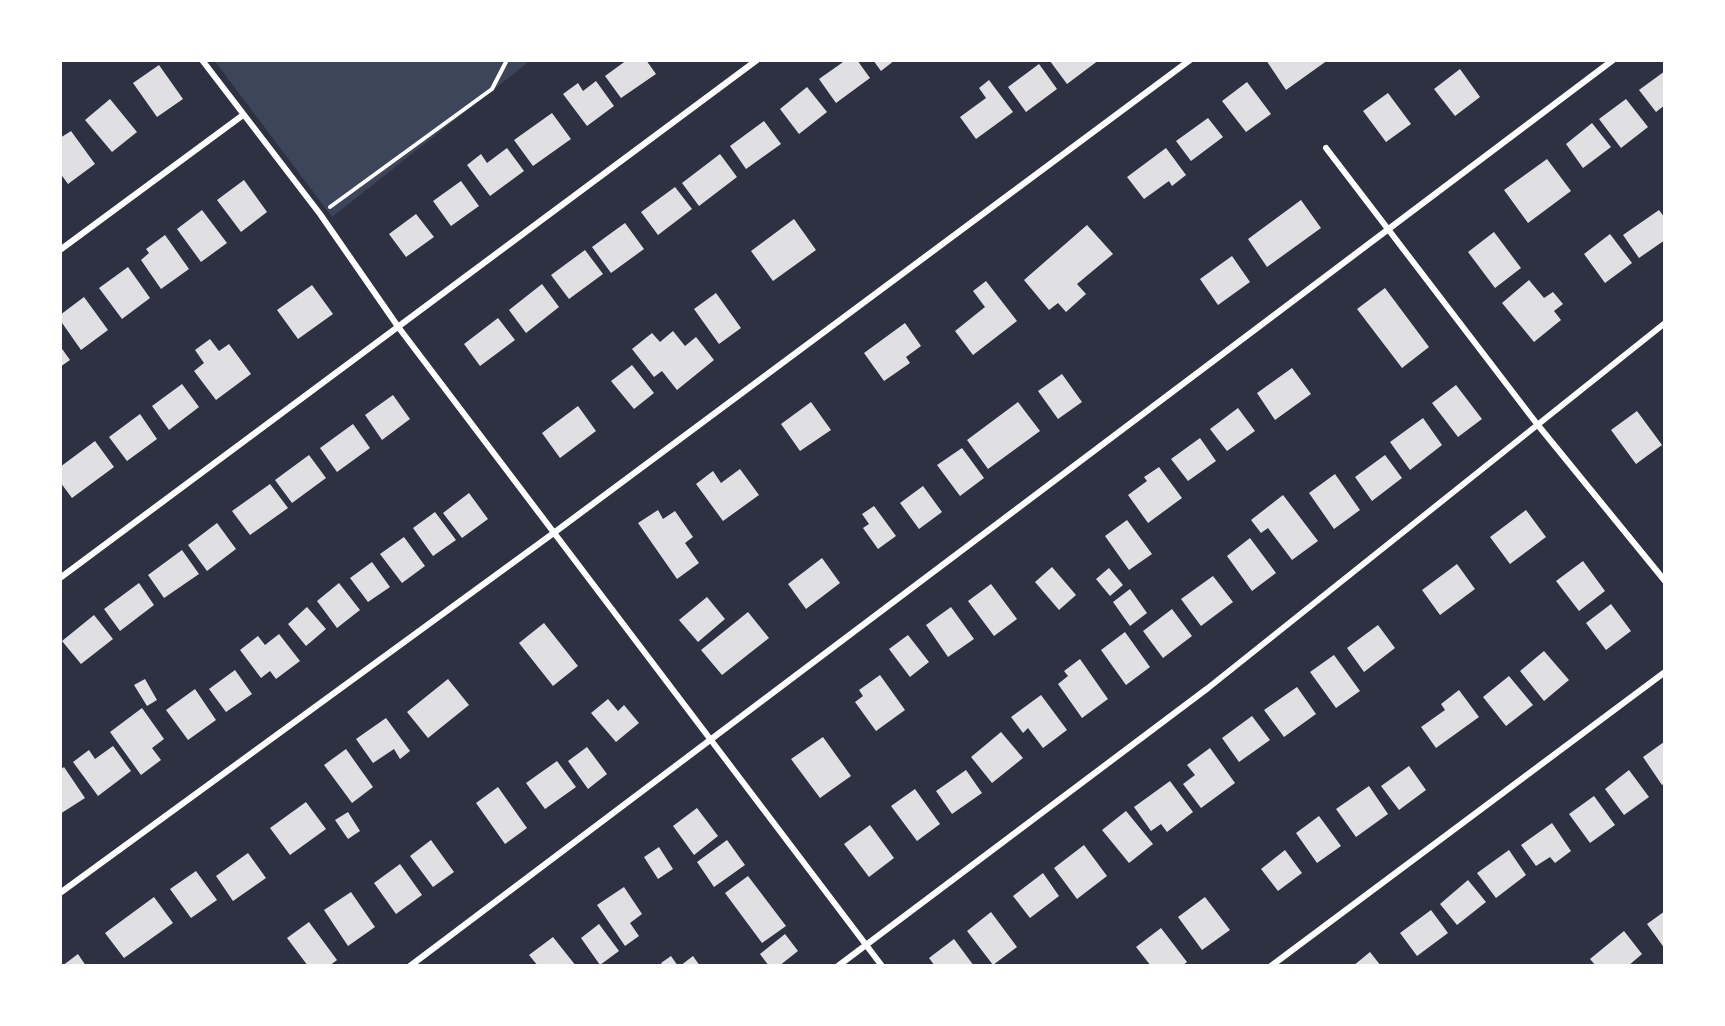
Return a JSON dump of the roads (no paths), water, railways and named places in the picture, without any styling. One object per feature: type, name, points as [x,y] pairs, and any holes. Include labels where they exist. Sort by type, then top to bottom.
[{"type":"street","points":[[202,60],[320,214],[399,328],[882,966]]},
{"type":"street","points":[[60,578],[757,60]]},
{"type":"street","points":[[60,893],[555,532],[1190,60]]},
{"type":"street","points":[[410,966],[1613,60]]},
{"type":"street","points":[[60,250],[243,115]]},
{"type":"street","points":[[1326,148],[1537,424],[1665,581]]},
{"type":"street","points":[[838,966],[1208,688],[1665,323]]},
{"type":"street","points":[[1271,966],[1665,672]]}]
